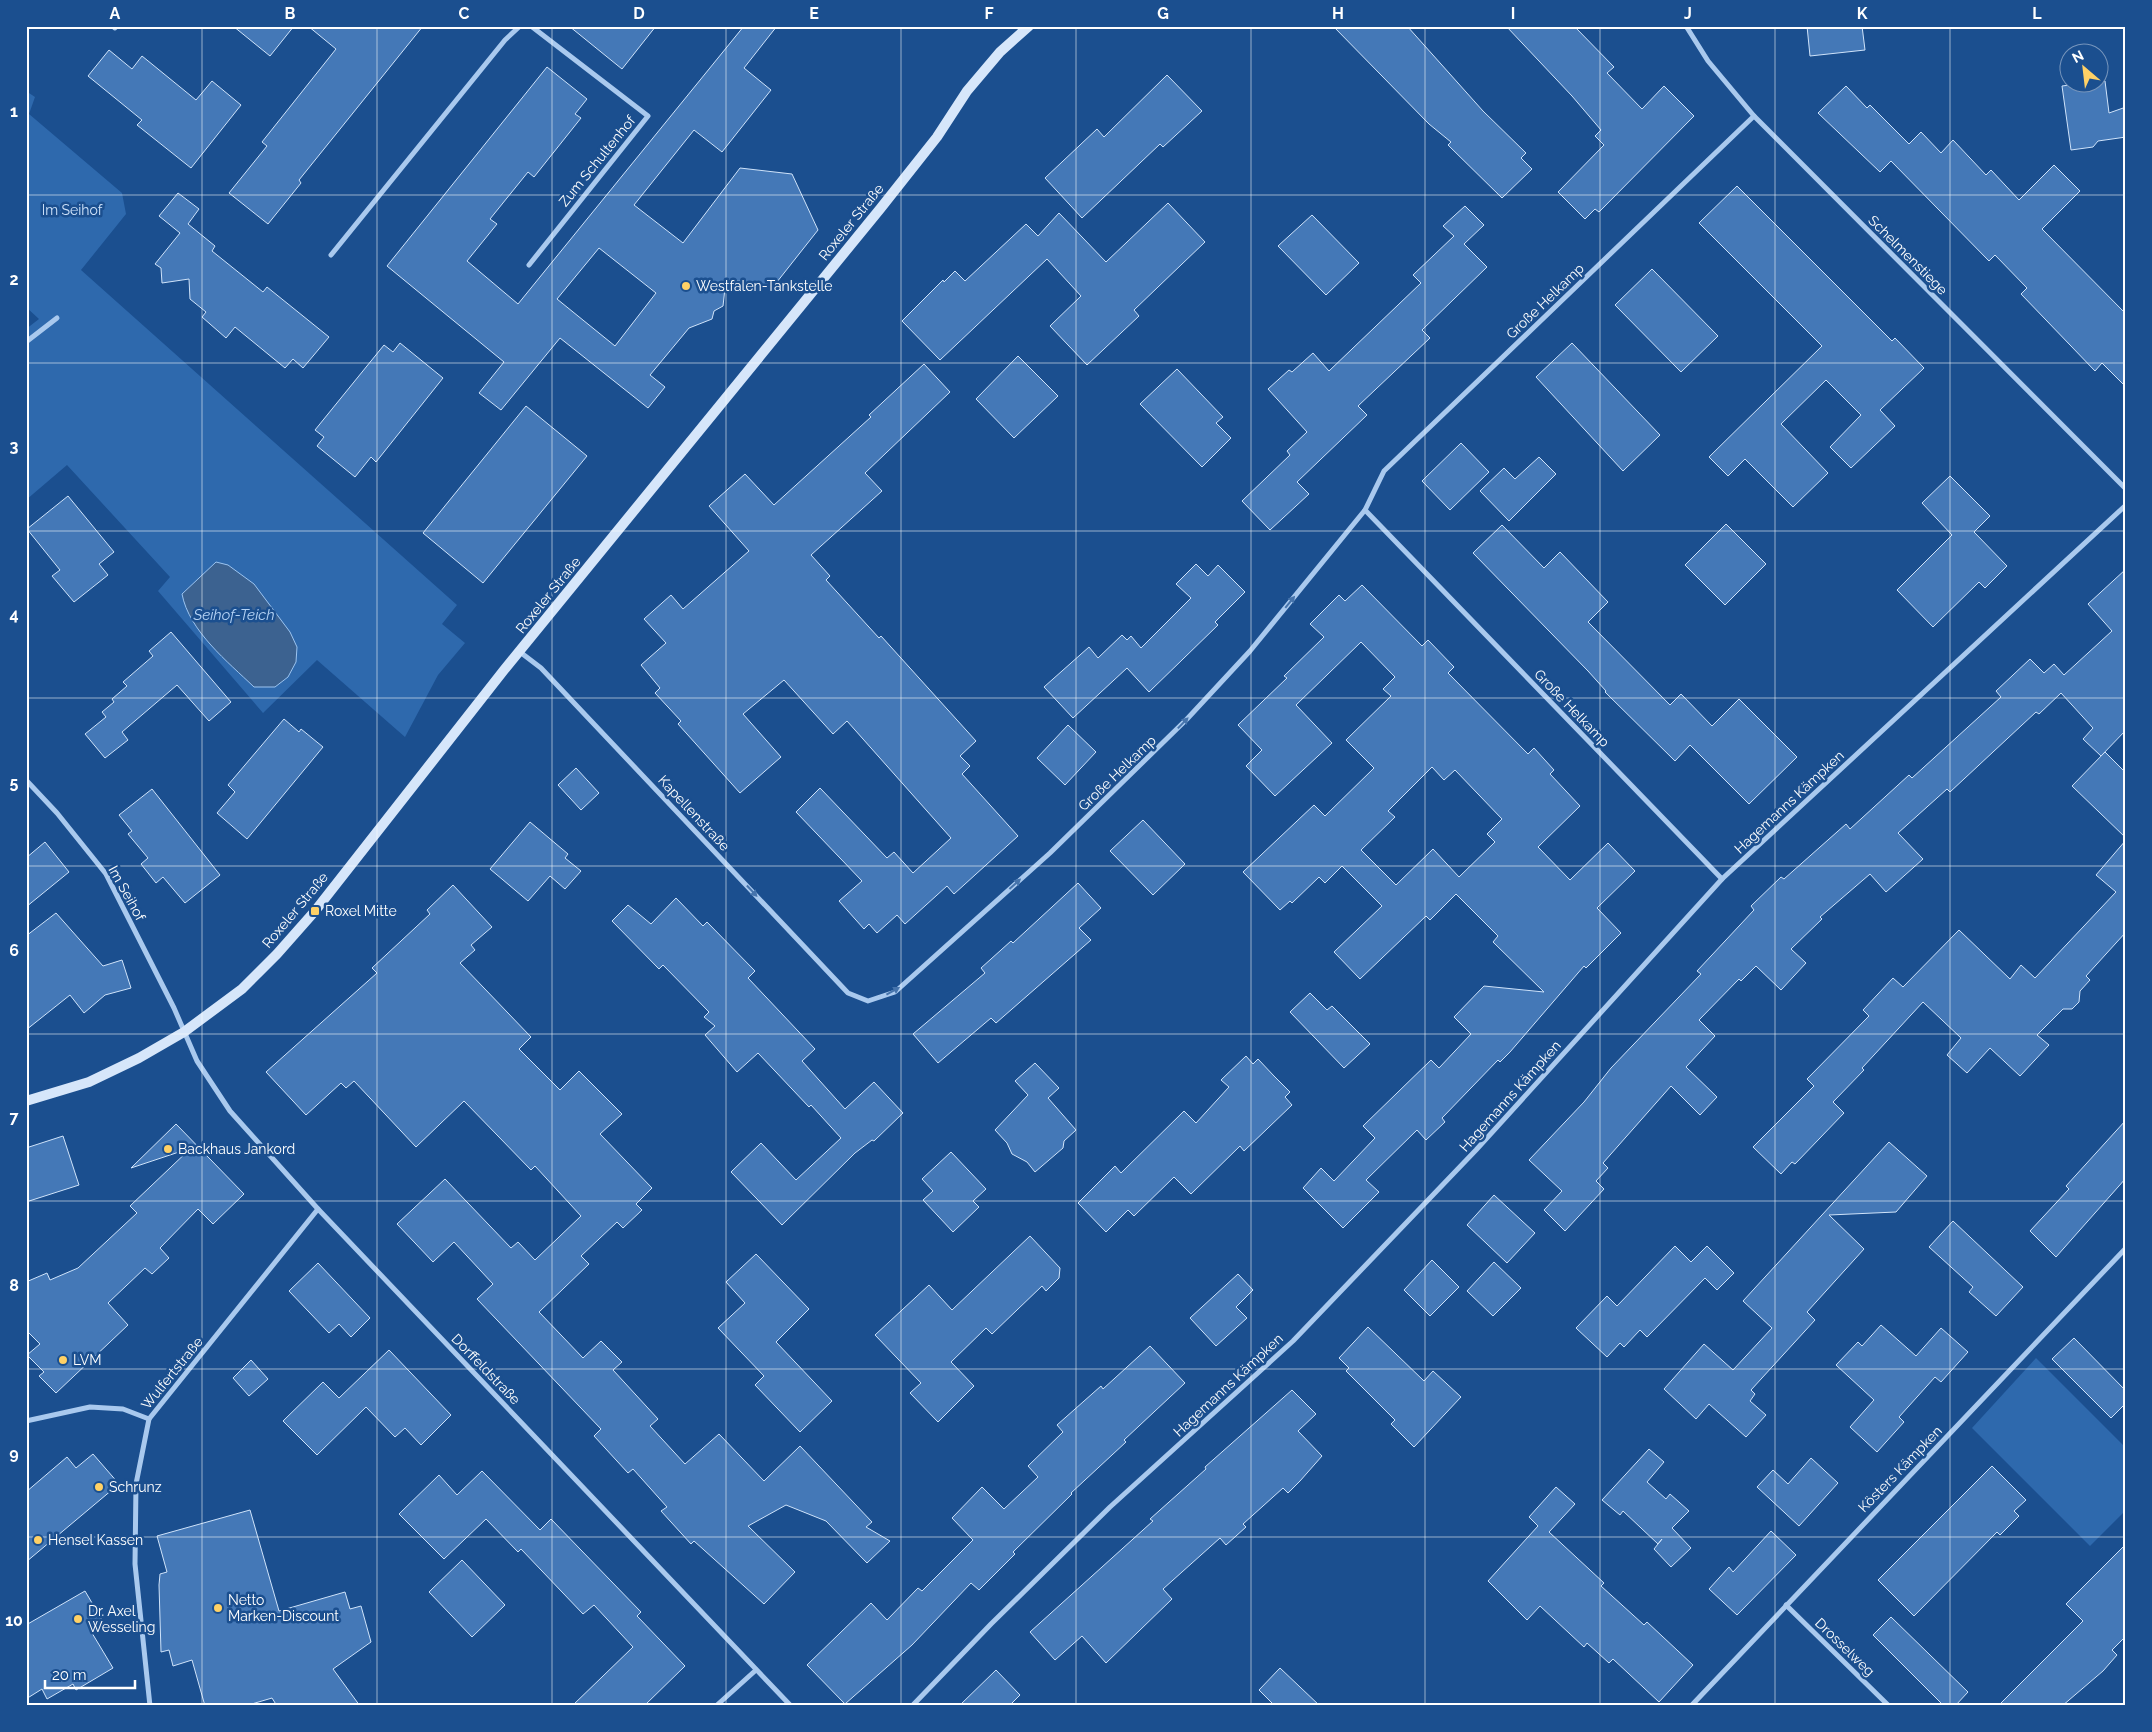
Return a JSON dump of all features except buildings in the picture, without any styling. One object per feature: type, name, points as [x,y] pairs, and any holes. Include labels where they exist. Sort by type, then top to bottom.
[{"type":"main road","name":"Roxeler Straße","points":[[26,1101],[89,1082],[138,1058],[184,1032],[242,989],[315,912],[520,652],[880,209],[937,137],[973,85],[1000,52],[1028,26]]},
{"type":"street","points":[[331,254],[504,40],[520,26]]},
{"type":"street","name":"Zum Schultenhof","points":[[529,265],[648,116],[532,26]]},
{"type":"street","name":"Schelmenstiege","points":[[1686,26],[1708,61],[1754,116],[2126,489]]},
{"type":"street","name":"Große Helkamp","points":[[848,993],[868,1001],[895,992],[1050,854],[1142,764],[1250,651],[1364,510],[1384,471],[1754,116]]},
{"type":"street","points":[[26,342],[56,318]]},
{"type":"street","name":"Hagemanns Kämpken","points":[[912,1706],[1018,1597],[1110,1507],[1300,1334],[1476,1150],[1722,879],[2126,505]]},
{"type":"street","name":"Große Helkamp","points":[[1364,510],[1722,879]]},
{"type":"street","name":"Kapellenstraße","points":[[520,652],[541,668],[848,993]]},
{"type":"street","name":"Im Seihof","points":[[26,780],[57,813],[106,874],[174,1008],[184,1032]]},
{"type":"street","name":"Dorffeldstraße","points":[[184,1032],[197,1061],[230,1112],[318,1209],[791,1706]]},
{"type":"street","name":"Wulfertstraße","points":[[150,1706],[136,1564],[136,1484],[149,1420],[318,1209]]},
{"type":"street","name":"Kösters Kämpken","points":[[1691,1706],[2126,1248]]},
{"type":"street","points":[[26,1421],[90,1407],[123,1409],[149,1420]]},
{"type":"street","name":"Drosselweg","points":[[1786,1605],[1889,1706]]},
{"type":"street","points":[[716,1706],[756,1670]]},
{"type":"green space","points":[[26,91],[35,97],[29,114],[122,193],[126,214],[81,270],[457,605],[442,624],[465,643],[438,675],[405,737],[317,660],[263,713],[158,591],[170,577],[67,465],[26,500],[26,329],[39,319],[26,307]]},
{"type":"green space","points":[[2036,1358],[2126,1448],[2126,1510],[2090,1546],[1972,1428]]},
{"type":"water","name":"Seihof-Teich","points":[[216,562],[228,565],[254,584],[290,632],[297,647],[296,662],[288,677],[275,687],[254,687],[211,645],[201,633],[186,608],[182,594]]},
{"type":"place","name":"Westfalen-Tankstelle","points":[[686,286]]},
{"type":"place","name":"Roxel Mitte","points":[[315,911]]},
{"type":"place","name":"Backhaus Jankord","points":[[168,1149]]},
{"type":"place","name":"LVM","points":[[63,1360]]},
{"type":"place","name":"Schrunz","points":[[99,1487]]},
{"type":"place","name":"Hensel Kassen","points":[[38,1540]]},
{"type":"place","name":"Netto Marken-Discount","points":[[218,1608]]},
{"type":"place","name":"Dr. Axel Wesseling","points":[[78,1619]]}]
